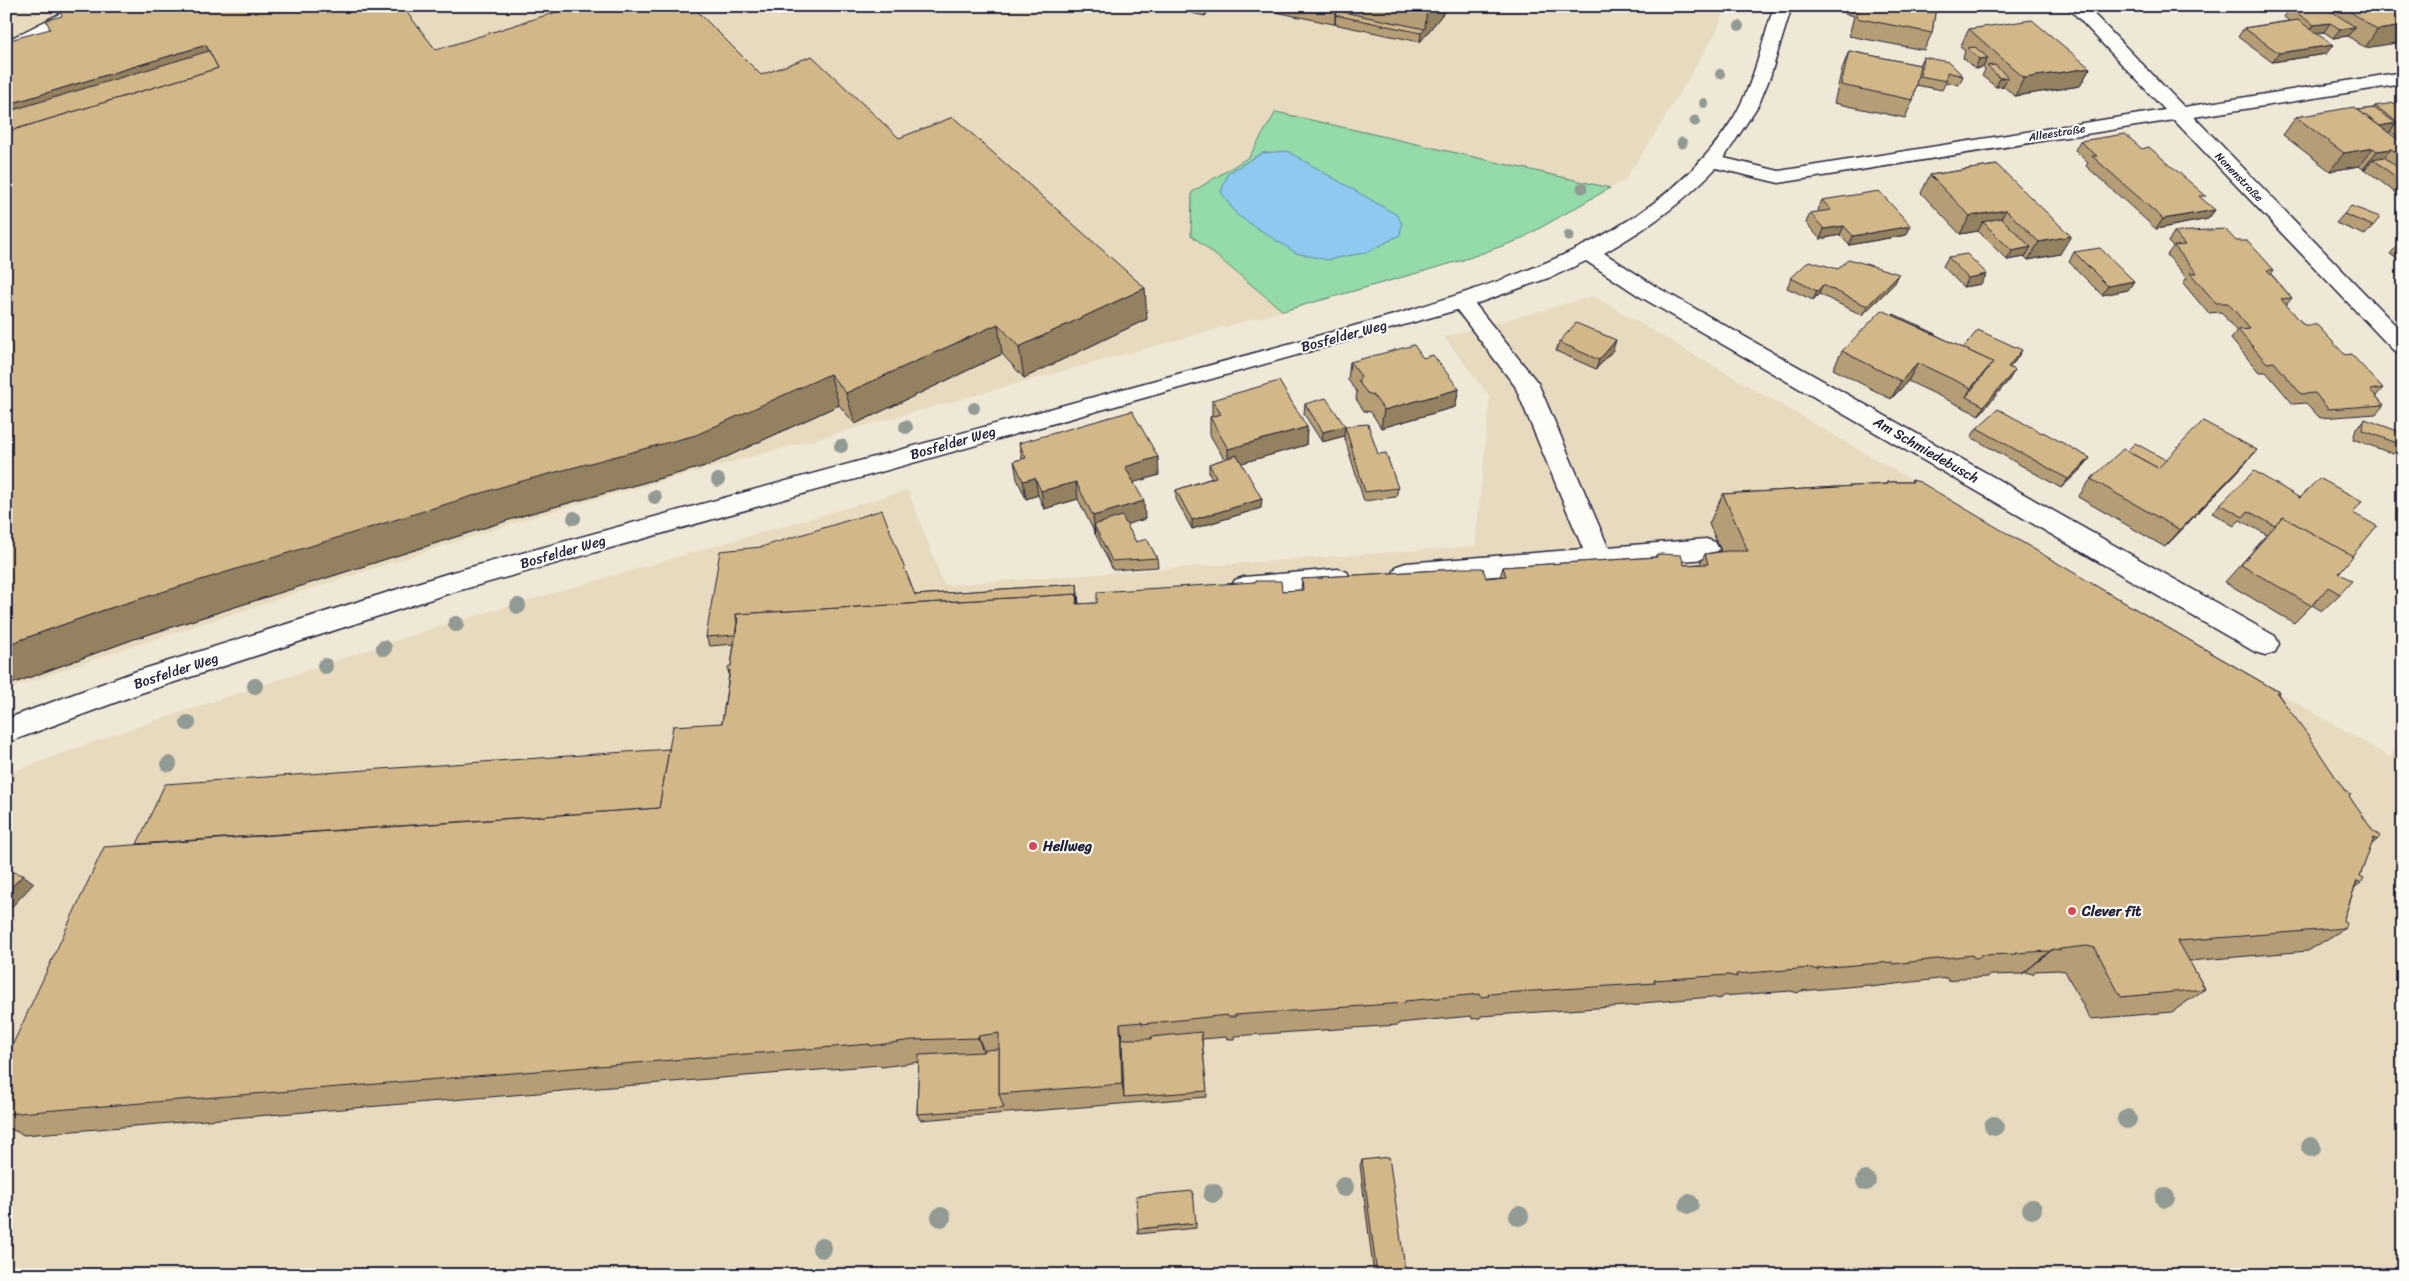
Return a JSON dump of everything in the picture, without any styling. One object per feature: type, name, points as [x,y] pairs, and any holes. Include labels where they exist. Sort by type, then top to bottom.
[{"type":"street","points":[[6,48],[89,6]]},
{"type":"street","name":"Bosfelder Weg","points":[[6,731],[134,684],[449,583],[1402,320],[1528,279],[1589,252],[1648,217],[1702,173],[1713,161],[1743,117],[1759,82],[1783,6]]},
{"type":"street","name":"Nonenstraße","points":[[2076,6],[2177,114],[2403,347]]},
{"type":"street","name":"Alleestraße","points":[[1713,161],[1740,170],[1778,177],[2403,78]]},
{"type":"street","name":"Am Schmiedebusch","points":[[1589,252],[1647,291],[2265,644]]},
{"type":"street","points":[[1461,301],[1526,383],[1599,557]]},
{"type":"street","points":[[1218,589],[1706,549]]},
{"type":"shaded area","points":[[6,6],[1725,6],[1718,29],[1650,142],[1624,181],[1610,188],[1276,112],[1249,157],[1192,192],[1191,235],[1283,311],[539,515],[118,651],[6,690]]},
{"type":"shaded area","points":[[1593,296],[2390,757],[2403,739],[2403,1275],[6,1275],[6,774],[110,736],[440,626],[908,490],[944,585],[1475,546],[1490,397],[1444,337]]},
{"type":"green space","points":[[1276,112],[1610,188],[1519,240],[1463,260],[1283,311],[1191,235],[1192,192],[1249,157]]},
{"type":"water","points":[[1287,151],[1397,215],[1402,224],[1400,235],[1368,252],[1327,260],[1296,253],[1237,215],[1221,192],[1228,173],[1262,153]]},
{"type":"building","points":[[58,6],[402,6],[436,50],[575,6],[692,6],[761,75],[812,56],[899,138],[953,117],[1145,288],[1019,347],[998,324],[846,393],[830,374],[696,435],[511,484],[104,610],[6,645],[6,132],[218,68],[206,45],[6,105],[6,41],[50,29],[46,20],[62,16]]},
{"type":"building","points":[[1859,6],[1936,6],[1932,33],[1856,18]]},
{"type":"building","points":[[2324,6],[2355,27],[2340,29],[2330,23],[2314,25],[2290,8]]},
{"type":"building","points":[[2342,6],[2403,6],[2403,26],[2377,30]]},
{"type":"building","points":[[1338,11],[1425,29],[1421,33],[1335,15]]},
{"type":"building","points":[[2032,20],[2090,68],[2024,78],[1969,29]]},
{"type":"building","points":[[2298,20],[2333,45],[2279,53],[2244,28]]},
{"type":"building","points":[[1975,47],[1988,58],[1979,59],[1967,48]]},
{"type":"building","points":[[209,51],[218,68],[6,132],[6,112]]},
{"type":"building","points":[[1849,51],[1920,65],[1913,100],[1841,85]]},
{"type":"building","points":[[1923,57],[1949,62],[1963,76],[1947,72],[1946,81],[1920,76]]},
{"type":"building","points":[[1995,65],[2008,77],[2000,78],[1987,66]]},
{"type":"building","points":[[2394,103],[2403,110],[2403,126],[2375,106]]},
{"type":"building","points":[[2354,107],[2400,141],[2403,141],[2403,157],[2391,149],[2377,151],[2373,148],[2344,153],[2296,117]]},
{"type":"building","points":[[2374,108],[2396,123],[2380,126],[2358,110]]},
{"type":"building","points":[[2125,134],[2142,149],[2149,147],[2206,196],[2199,196],[2215,210],[2163,219],[2092,156],[2097,156],[2080,141]]},
{"type":"building","points":[[2384,157],[2403,171],[2403,183],[2373,159]]},
{"type":"building","points":[[1997,165],[2071,236],[2039,242],[2006,210],[1970,216],[1930,175]]},
{"type":"building","points":[[1879,191],[1911,226],[1853,236],[1844,226],[1824,229],[1810,213],[1831,210],[1822,200]]},
{"type":"building","points":[[2351,206],[2380,217],[2373,226],[2344,214]]},
{"type":"building","points":[[2001,218],[2031,247],[2012,251],[1983,222]]},
{"type":"building","points":[[2225,229],[2236,241],[2248,241],[2274,270],[2267,270],[2292,298],[2281,299],[2304,325],[2317,325],[2345,355],[2351,354],[2383,388],[2370,390],[2384,405],[2328,409],[2315,393],[2301,394],[2274,362],[2267,363],[2238,330],[2250,329],[2228,303],[2216,303],[2190,273],[2197,273],[2174,246],[2185,245],[2174,232]]},
{"type":"building","points":[[2100,248],[2134,281],[2108,286],[2074,252]]},
{"type":"building","points":[[1967,254],[1987,274],[1968,278],[1948,257]]},
{"type":"building","points":[[1849,259],[1899,274],[1867,306],[1823,285],[1817,291],[1791,278],[1809,261],[1838,269]]},
{"type":"building","points":[[1882,310],[1993,362],[1971,388],[1918,363],[1901,381],[1842,351]]},
{"type":"building","points":[[1893,315],[1934,333],[1934,334]]},
{"type":"building","points":[[1576,323],[1616,340],[1599,360],[1559,342]]},
{"type":"building","points":[[1978,330],[2022,350],[2008,367],[2015,370],[1984,406],[1966,397],[1993,362],[1963,348]]},
{"type":"building","points":[[1414,345],[1423,358],[1433,355],[1459,389],[1384,410],[1373,395],[1367,393],[1358,381],[1361,376],[1350,362]]},
{"type":"building","points":[[1279,381],[1307,427],[1228,449],[1210,417],[1221,414],[1212,400]]},
{"type":"building","points":[[1326,398],[1345,426],[1323,432],[1305,404]]},
{"type":"building","points":[[1998,409],[2090,458],[2068,479],[1977,428]]},
{"type":"building","points":[[1132,411],[1158,457],[1125,467],[1144,501],[1093,516],[1076,482],[1041,491],[1035,478],[1023,481],[1014,461],[1026,458],[1019,443]]},
{"type":"building","points":[[2365,419],[2403,433],[2402,445],[2362,430]]},
{"type":"building","points":[[2203,421],[2257,450],[2180,530],[2091,479],[2123,449],[2158,468]]},
{"type":"building","points":[[1368,424],[1378,454],[1386,453],[1398,488],[1365,492],[1345,426]]},
{"type":"building","points":[[2135,443],[2166,460],[2158,468],[2127,451]]},
{"type":"building","points":[[1237,455],[1262,499],[1192,520],[1176,490],[1216,477],[1209,464]]},
{"type":"building","points":[[2254,471],[2300,498],[2319,478],[2362,501],[2353,513],[2377,526],[2352,556],[2283,517],[2275,526],[2248,511],[2243,517],[2220,504]]},
{"type":"building","points":[[1912,480],[1920,482],[2120,600],[2272,688],[2277,689],[2279,692],[2276,692],[2311,739],[2345,791],[2351,795],[2349,796],[2373,831],[2380,836],[2377,840],[2374,838],[2360,876],[2364,878],[2361,883],[2357,881],[2343,921],[2347,923],[2345,928],[2178,941],[2205,989],[2121,997],[2095,948],[2087,946],[2016,954],[1980,955],[1981,957],[1974,958],[1972,955],[1893,964],[1892,962],[1818,968],[1818,970],[1811,968],[1736,974],[1737,977],[1728,975],[1654,980],[1655,983],[1488,994],[1489,996],[1481,997],[1480,994],[1405,1001],[1405,1003],[1235,1015],[1235,1017],[1228,1017],[1227,1015],[1142,1024],[1142,1022],[1120,1024],[1122,1084],[999,1094],[999,1033],[978,1036],[978,1038],[912,1040],[870,1046],[870,1044],[6,1114],[6,1059],[104,847],[659,808],[673,726],[722,723],[730,670],[728,671],[728,667],[731,666],[738,618],[736,618],[736,614],[1077,594],[1076,604],[1097,603],[1097,592],[1255,581],[1281,581],[1282,591],[1303,590],[1302,579],[1457,568],[1483,568],[1486,578],[1506,576],[1503,567],[1657,557],[1656,555],[1661,554],[1681,555],[1684,565],[1708,564],[1705,554],[1748,551],[1723,494],[1888,484],[1887,482],[1913,482]]},
{"type":"building","points":[[882,510],[915,595],[1077,584],[1078,604],[1077,594],[736,614],[735,635],[706,637],[720,551],[761,547]]},
{"type":"building","points":[[1122,516],[1136,542],[1147,539],[1157,558],[1112,561],[1094,525]]},
{"type":"building","points":[[2283,517],[2353,556],[2339,573],[2352,581],[2340,594],[2328,587],[2312,606],[2241,565]]},
{"type":"building","points":[[669,749],[659,808],[137,844],[165,784]]},
{"type":"building","points":[[6,870],[23,875],[6,893]]},
{"type":"building","points":[[1201,1032],[1207,1091],[1124,1097],[1122,1039],[1151,1039],[1151,1037]]},
{"type":"building","points":[[999,1049],[999,1094],[1004,1108],[917,1114],[919,1055],[983,1052],[984,1050]]},
{"type":"building","points":[[1389,1157],[1406,1275],[1377,1275],[1362,1160]]},
{"type":"building","points":[[1193,1191],[1196,1223],[1138,1229],[1136,1196]]},
{"type":"place","name":"Hellweg","points":[[1033,846]]},
{"type":"place","name":"Clever fit","points":[[2072,911]]}]
